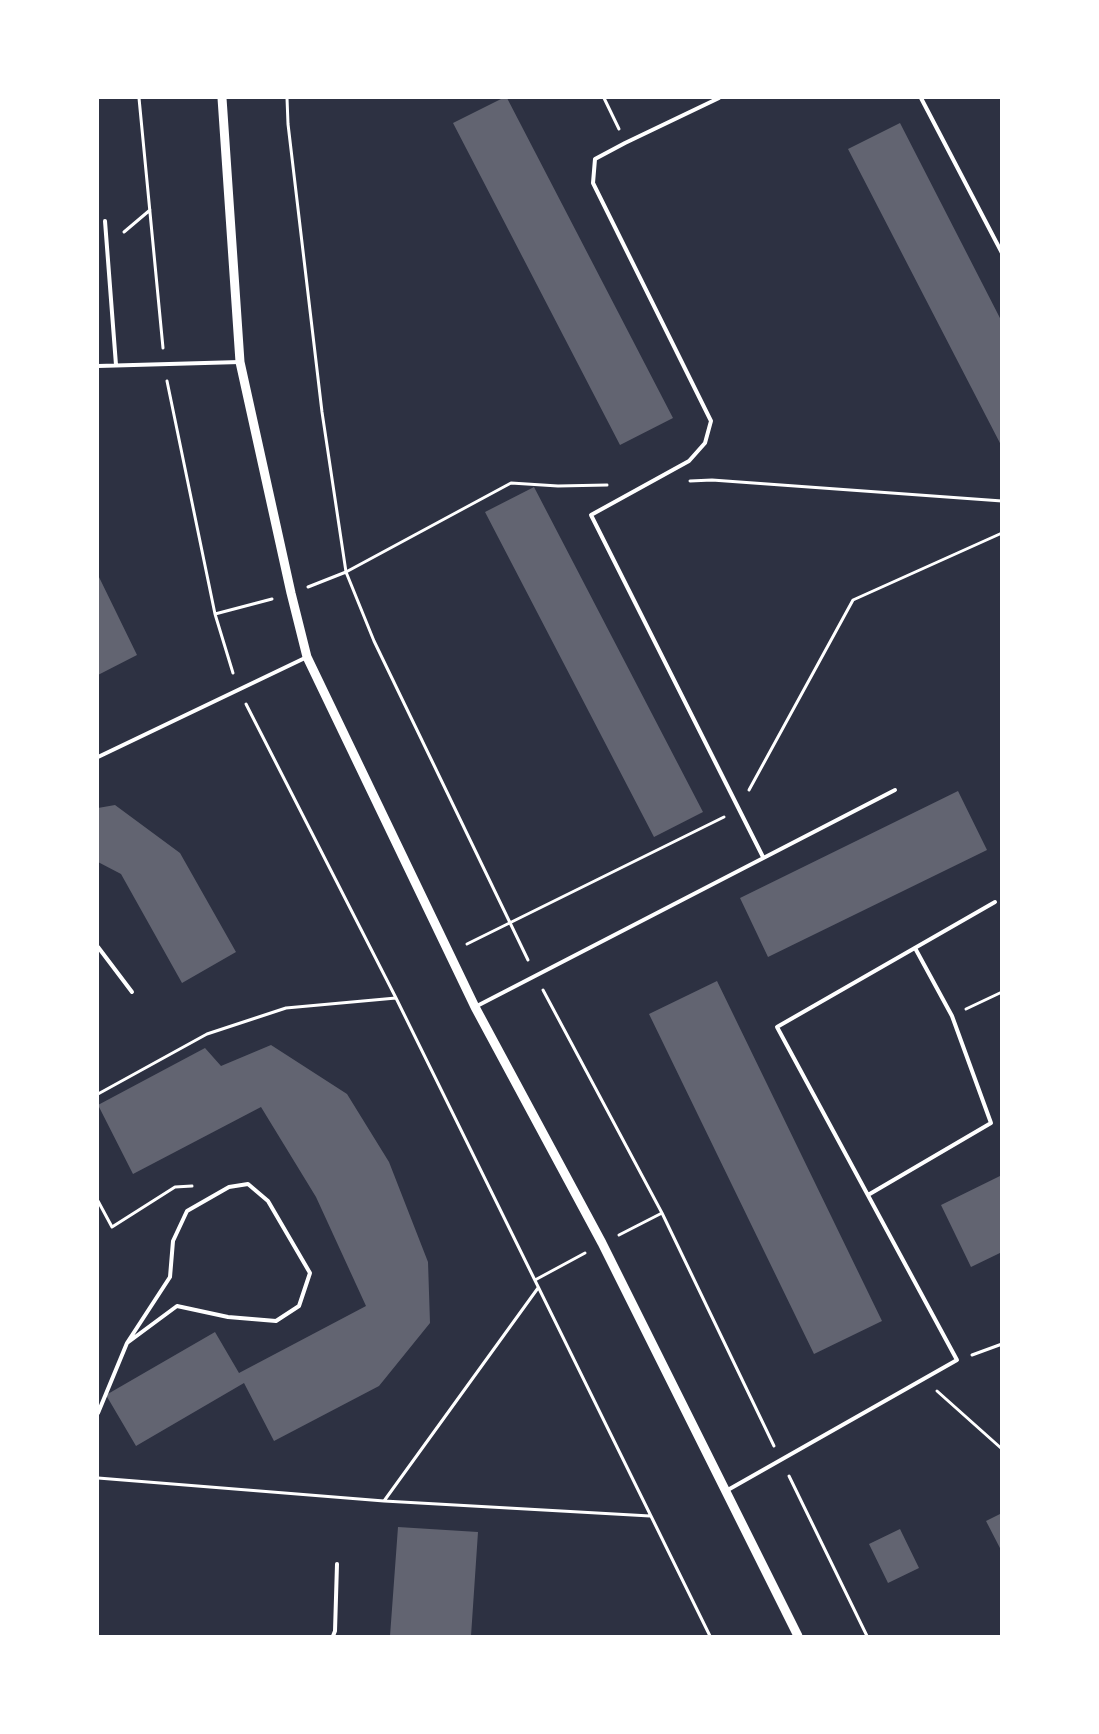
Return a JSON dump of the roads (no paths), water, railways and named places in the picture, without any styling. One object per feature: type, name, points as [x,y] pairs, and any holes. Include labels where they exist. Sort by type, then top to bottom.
[{"type":"street","points":[[222,98],[240,362],[307,657],[475,1007],[602,1243],[798,1636]]},
{"type":"lane","points":[[719,98],[595,159],[594,183],[711,421],[705,443],[689,460],[591,515],[763,857]]},
{"type":"lane","points":[[921,98],[1002,253]]},
{"type":"lane","points":[[105,221],[116,365]]},
{"type":"lane","points":[[98,366],[240,362]]},
{"type":"lane","points":[[98,758],[307,657]]},
{"type":"lane","points":[[475,1007],[895,790]]},
{"type":"lane","points":[[726,1491],[957,1360],[777,1027],[994,902]]},
{"type":"lane","points":[[98,947],[132,992]]},
{"type":"lane","points":[[868,1196],[991,1123],[952,1016],[916,947]]},
{"type":"lane","points":[[98,1412],[127,1343],[170,1277],[173,1241],[187,1211],[229,1187],[248,1184],[268,1201],[310,1273],[299,1306],[276,1321],[228,1317],[177,1306],[127,1343]]},
{"type":"lane","points":[[333,1636],[335,1631],[337,1564]]}]
